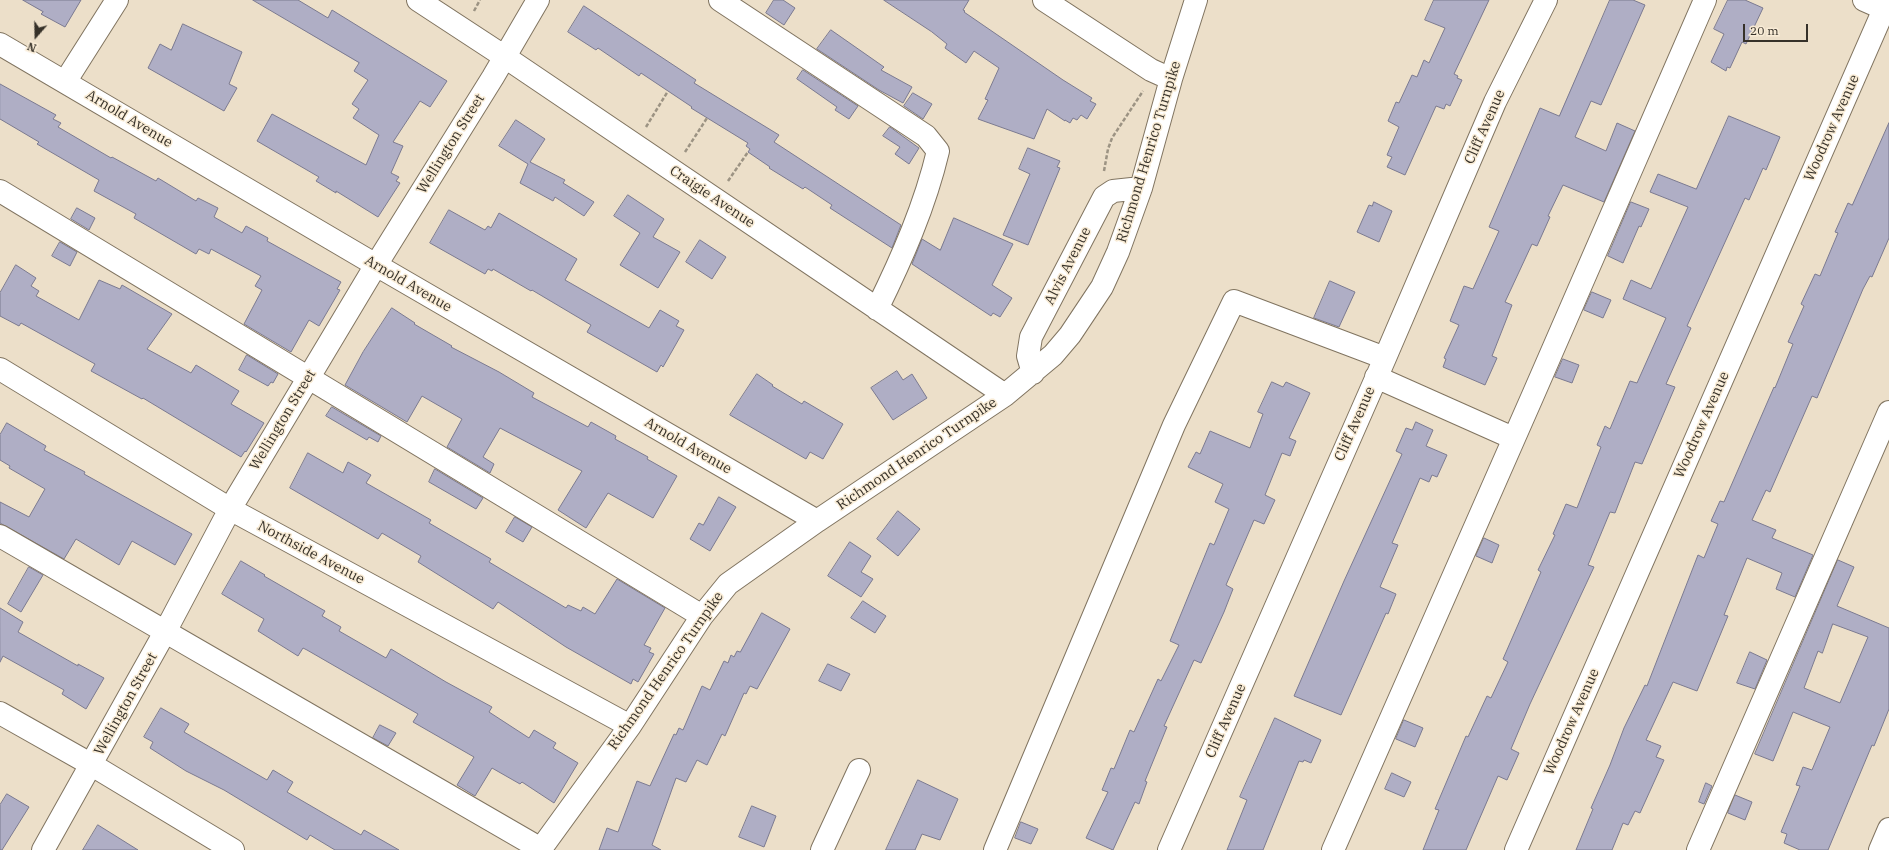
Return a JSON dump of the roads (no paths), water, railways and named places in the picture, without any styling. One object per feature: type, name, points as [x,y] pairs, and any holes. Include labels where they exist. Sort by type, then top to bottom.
[{"type":"street","points":[[66,82],[117,0]]},
{"type":"street","name":"Craigie Avenue","points":[[418,0],[505,57],[1005,395]]},
{"type":"street","name":"Wellington Street","points":[[43,850],[92,765],[165,632],[230,509],[376,265],[505,57],[538,0]]},
{"type":"street","points":[[720,0],[926,136],[938,151],[931,179],[906,247],[877,309]]},
{"type":"street","points":[[1044,0],[1151,70],[1171,79]]},
{"type":"street","name":"Richmond Henrico Turnpike","points":[[540,850],[630,726],[702,616],[728,584],[817,521],[1005,395],[1053,355],[1070,335],[1102,287],[1118,252],[1141,188],[1171,79],[1196,0]]},
{"type":"street","name":"Cliff Avenue","points":[[1169,850],[1376,377],[1386,358],[1495,102],[1546,0]]},
{"type":"street","points":[[1333,850],[1513,438],[1603,237],[1705,0]]},
{"type":"street","points":[[1864,0],[1887,6]]},
{"type":"street","name":"Woodrow Avenue","points":[[1516,850],[1887,6]]},
{"type":"street","name":"Arnold Avenue","points":[[0,44],[376,265],[817,521]]},
{"type":"street","name":"Alvis Avenue","points":[[1033,373],[1028,356],[1031,337],[1104,197],[1113,191],[1141,188]]},
{"type":"street","points":[[0,191],[702,616]]},
{"type":"street","points":[[995,850],[1174,425],[1234,301],[1386,358]]},
{"type":"street","name":"Northside Avenue","points":[[0,369],[230,509],[630,726]]},
{"type":"street","points":[[1376,377],[1513,438]]},
{"type":"street","points":[[1698,850],[1889,412]]},
{"type":"street","points":[[0,536],[540,850]]},
{"type":"street","points":[[0,713],[92,765],[233,850]]},
{"type":"street","points":[[822,850],[859,770]]},
{"type":"street","points":[[1880,850],[1889,829]]}]
